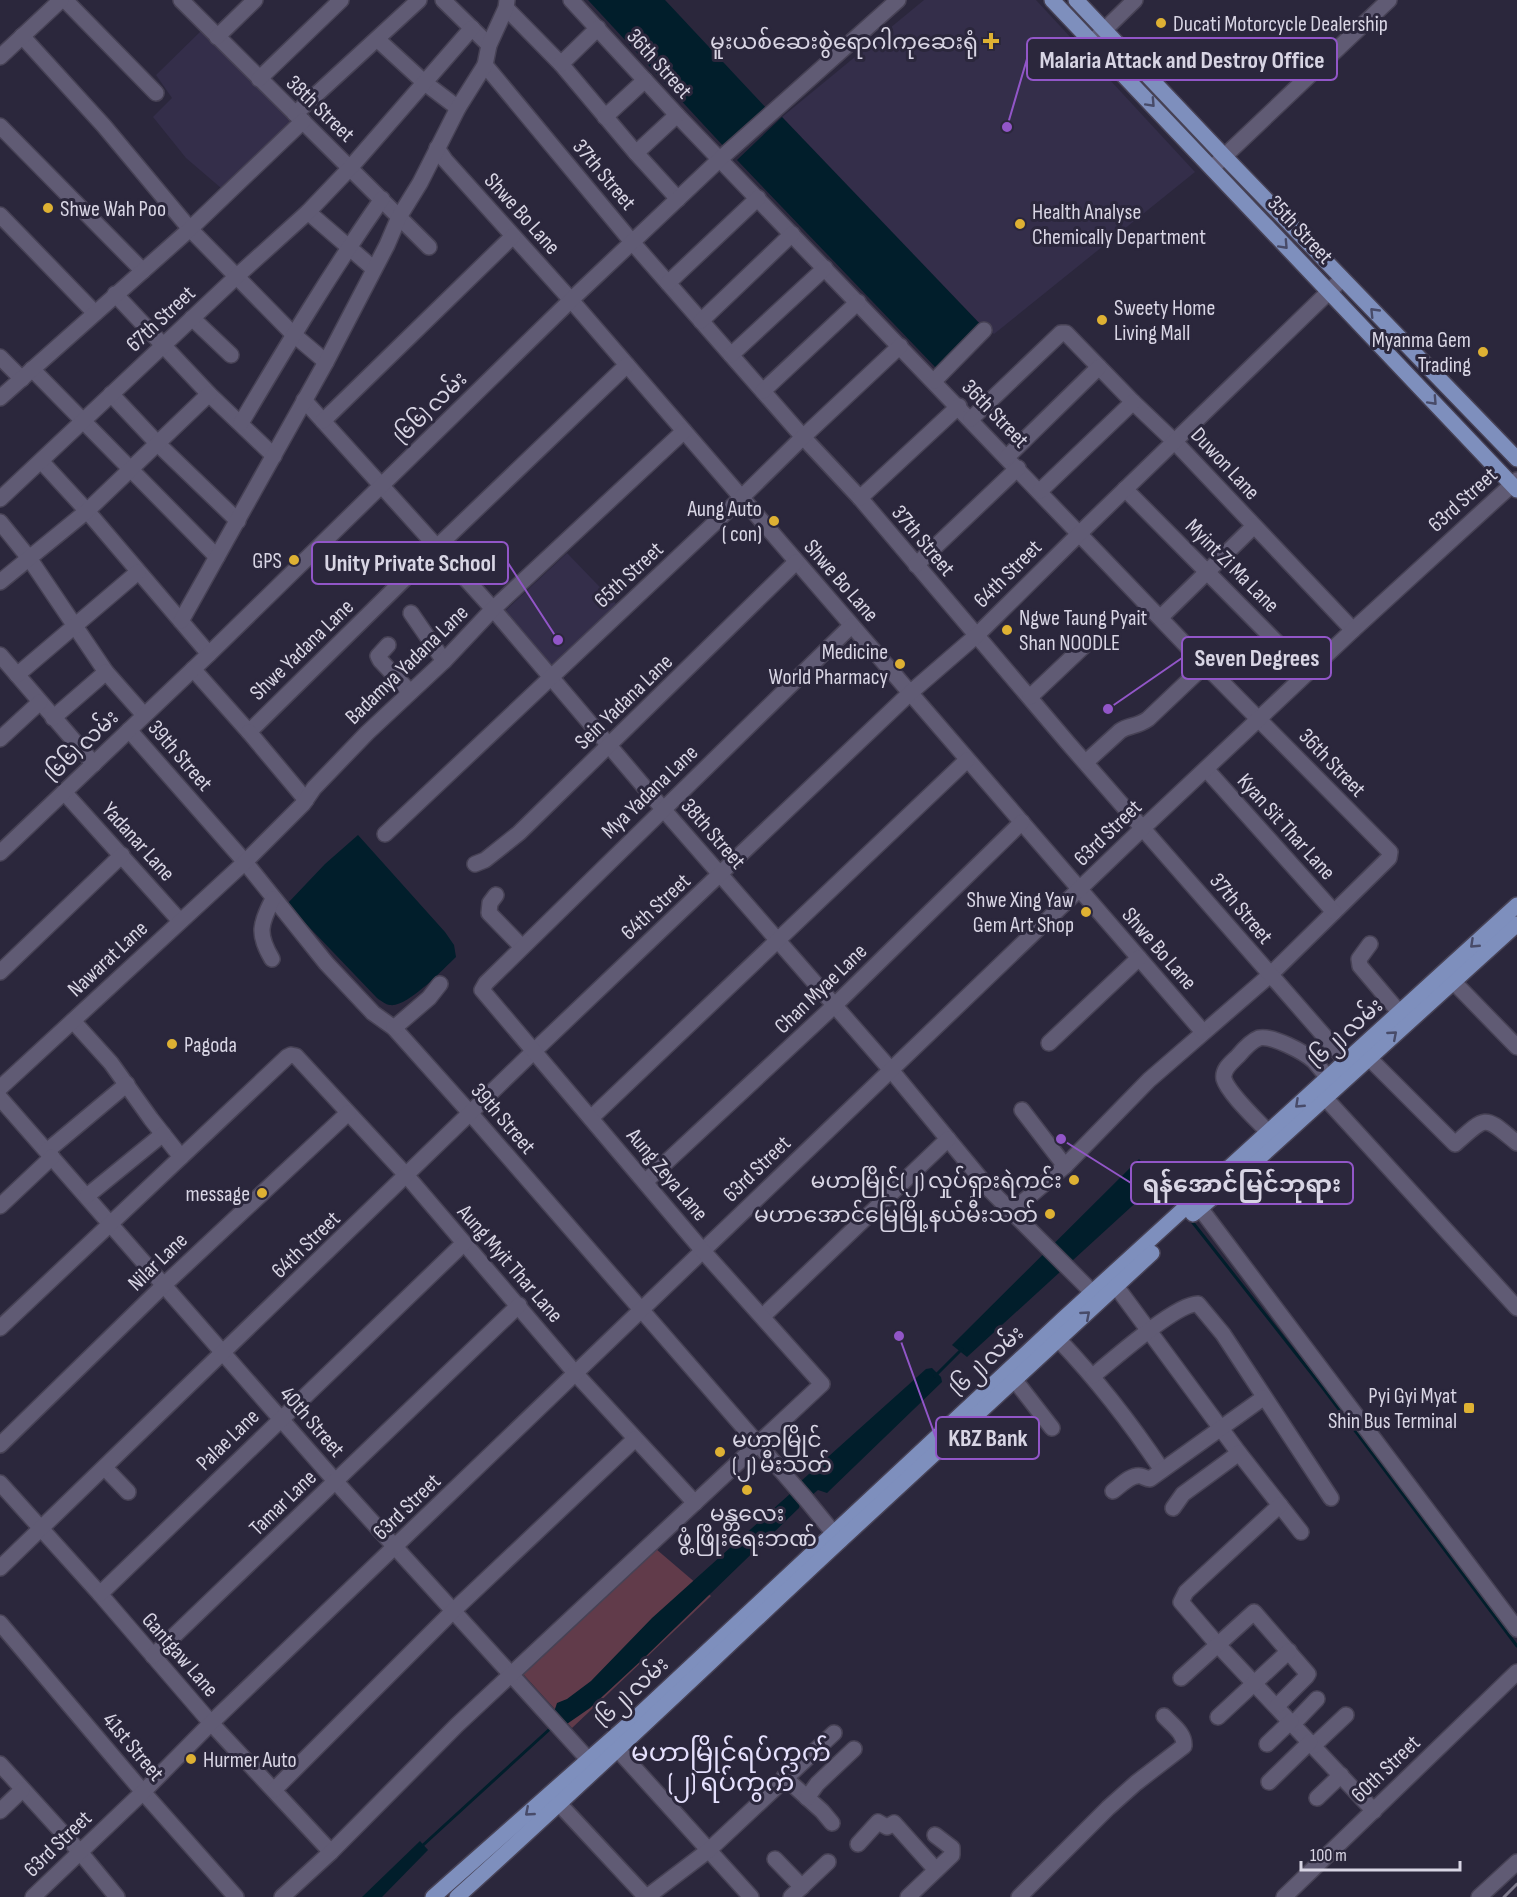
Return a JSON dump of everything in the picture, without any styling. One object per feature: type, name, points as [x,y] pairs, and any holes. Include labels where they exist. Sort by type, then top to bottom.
[{"type":"main road","name":"35th Street","points":[[1052,0],[1515,484]]},
{"type":"main road","name":"35th Street","points":[[1082,2],[1104,30],[1517,459]]},
{"type":"main road","name":"(၆၂) လမ်း","points":[[836,1537],[965,1426],[1059,1340],[1113,1282],[1449,976],[1517,905]]},
{"type":"main road","name":"(၆၂) လမ်း","points":[[1364,1053],[1399,1012],[1517,924]]},
{"type":"main road","name":"(၆၂) လမ်း","points":[[1190,1212],[1268,1132],[1326,1088]]},
{"type":"main road","name":"(၆၂) လမ်း","points":[[457,1897],[555,1799],[836,1537],[1092,1293],[1113,1282]]},
{"type":"main road","name":"(၆၂) လမ်း","points":[[434,1897],[555,1799]]},
{"type":"street","points":[[0,57],[63,0],[156,93]]},
{"type":"street","name":"38th Street","points":[[181,0],[429,247]]},
{"type":"street","points":[[217,37],[255,0]]},
{"type":"street","points":[[259,79],[341,0]]},
{"type":"street","points":[[0,398],[190,229],[377,39],[420,0]]},
{"type":"street","points":[[443,0],[489,45]]},
{"type":"street","name":"36th Street","points":[[571,0],[677,115],[1080,532],[1205,665],[1390,852],[1390,855],[1334,912]]},
{"type":"street","name":"(၆၆) လမ်း","points":[[0,853],[209,654],[632,242],[720,159],[898,0]]},
{"type":"street","points":[[1092,42],[1135,0]]},
{"type":"street","points":[[1212,168],[1389,0]]},
{"type":"street","points":[[181,621],[326,362],[399,217],[441,154],[458,108],[485,65],[489,45],[507,4],[678,199]]},
{"type":"street","name":"67th Street","points":[[0,499],[308,212],[350,168],[472,28]]},
{"type":"street","points":[[561,64],[598,28]]},
{"type":"street","points":[[22,36],[104,126],[190,229],[293,334],[326,362]]},
{"type":"street","points":[[377,39],[424,83],[458,108]]},
{"type":"street","name":"37th Street","points":[[485,65],[632,242],[803,437],[860,498],[976,635],[1350,1065]]},
{"type":"street","points":[[606,117],[645,80]]},
{"type":"street","points":[[636,153],[677,115]]},
{"type":"street","points":[[0,126],[143,271]]},
{"type":"street","name":"Shwe Bo Lane","points":[[441,154],[571,300],[1203,1032]]},
{"type":"street","points":[[668,283],[758,198]]},
{"type":"street","points":[[241,423],[293,334],[348,247],[382,199]]},
{"type":"street","points":[[308,212],[374,269]]},
{"type":"street","points":[[0,215],[96,313]]},
{"type":"street","points":[[701,321],[792,234]]},
{"type":"street","points":[[323,421],[513,237]]},
{"type":"street","points":[[731,355],[825,268]]},
{"type":"street","name":"64th Street","points":[[0,1569],[534,1052],[910,693],[976,635],[1342,279]]},
{"type":"street","points":[[115,294],[209,394],[274,456]]},
{"type":"street","points":[[763,391],[858,302]]},
{"type":"street","points":[[192,318],[231,355]]},
{"type":"street","points":[[934,381],[984,330]]},
{"type":"street","name":"Duwon Lane","points":[[971,419],[1063,332],[1175,442],[1353,630]]},
{"type":"street","name":"65th Street","points":[[385,834],[900,346]]},
{"type":"street","points":[[0,357],[27,374],[83,420],[217,557]]},
{"type":"street","name":"Shwe Yadana Lane","points":[[193,669],[249,732],[627,365]]},
{"type":"street","points":[[916,565],[1099,367]]},
{"type":"street","points":[[111,394],[158,444],[238,521]]},
{"type":"street","points":[[0,582],[87,511],[209,394]]},
{"type":"street","name":"38th Street","points":[[304,400],[494,609],[663,809],[777,941],[836,1005],[1011,1212],[1092,1293]]},
{"type":"street","points":[[1040,491],[1133,402]]},
{"type":"street","points":[[860,498],[958,406]]},
{"type":"street","name":"Badamya Yadana Lane","points":[[245,862],[306,800],[336,764],[444,661],[494,609],[684,431]]},
{"type":"street","points":[[41,461],[87,511],[209,654]]},
{"type":"street","name":"63rd Street","points":[[33,1897],[143,1792],[211,1723],[1144,827],[1353,630],[1515,484]]},
{"type":"street","name":"Myint Zi Ma Lane","points":[[1125,489],[1307,673]]},
{"type":"street","points":[[0,522],[29,558],[106,672],[144,715]]},
{"type":"street","points":[[1161,617],[1254,526]]},
{"type":"street","name":"Sein Yadana Lane","points":[[475,864],[485,860],[519,833],[796,562]]},
{"type":"street","points":[[17,675],[138,572]]},
{"type":"street","points":[[411,613],[444,661]]},
{"type":"street","name":"Mya Yadana Lane","points":[[482,990],[486,983],[522,947],[851,626]]},
{"type":"street","points":[[388,645],[378,656],[410,693]]},
{"type":"street","points":[[1030,697],[1085,645]]},
{"type":"street","points":[[0,655],[94,764]]},
{"type":"street","points":[[1086,762],[1124,728],[1139,725],[1148,719],[1205,665]]},
{"type":"street","points":[[53,718],[106,672]]},
{"type":"street","points":[[0,738],[40,702]]},
{"type":"street","name":"39th Street","points":[[129,730],[245,862],[326,963],[374,1013],[394,1028],[471,1114],[805,1498],[836,1537]]},
{"type":"street","points":[[249,732],[306,800]]},
{"type":"street","points":[[591,1118],[967,760]]},
{"type":"street","name":"Kyan Sit Thar Lane","points":[[1206,769],[1334,912]]},
{"type":"street","name":"Yadanar Lane","points":[[64,792],[180,921]]},
{"type":"street","name":"Chan Myae Lane","points":[[645,1182],[836,1005],[1022,822]]},
{"type":"street","points":[[0,972],[122,855]]},
{"type":"street","name":"Nawarat Lane","points":[[0,1088],[245,862]]},
{"type":"street","points":[[496,895],[490,903],[489,913],[522,947]]},
{"type":"street","points":[[272,959],[262,943],[261,934],[264,917],[273,899]]},
{"type":"street","points":[[1011,1212],[1065,1166],[1149,1080],[1270,975],[1334,912]]},
{"type":"street","points":[[1370,944],[1359,959],[1360,966],[1399,1012]]},
{"type":"street","points":[[1049,1043],[1139,958]]},
{"type":"street","points":[[1449,976],[1517,1047]]},
{"type":"street","points":[[394,1028],[429,998],[440,984]]},
{"type":"street","name":"Aung Zeya Lane","points":[[482,990],[703,1251],[822,1384],[757,1445]]},
{"type":"street","points":[[0,1328],[181,1157],[111,1063],[73,1020]]},
{"type":"street","points":[[1268,1132],[1240,1102],[1223,1075],[1227,1067],[1244,1049],[1258,1038],[1277,1041],[1313,1061],[1326,1088],[1517,1308]]},
{"type":"street","points":[[1364,1053],[1459,1148],[1480,1123],[1486,1121],[1494,1124],[1517,1143]]},
{"type":"street","name":"Aung Myit Thar Lane","points":[[181,1157],[287,1057],[296,1056],[407,1176],[576,1374],[695,1503]]},
{"type":"street","points":[[0,1206],[50,1154],[127,1084]]},
{"type":"street","name":"40th Street","points":[[0,1098],[336,1482],[593,1764]]},
{"type":"street","points":[[1022,1110],[1065,1166]]},
{"type":"street","name":"Nilar Lane","points":[[0,1445],[164,1285],[348,1113]]},
{"type":"street","points":[[87,1196],[162,1134]]},
{"type":"street","points":[[763,1316],[948,1139]]},
{"type":"street","points":[[1190,1212],[1517,1629]]},
{"type":"street","name":"Palae Lane","points":[[100,1594],[464,1242]]},
{"type":"street","points":[[1113,1282],[1239,1453],[1301,1532]]},
{"type":"street","points":[[1093,1376],[1150,1330],[1188,1305],[1198,1304],[1223,1335],[1331,1498]]},
{"type":"street","name":"Tamar Lane","points":[[153,1656],[519,1305]]},
{"type":"street","points":[[1059,1340],[1093,1376],[1127,1418],[1162,1470]]},
{"type":"street","points":[[1014,1379],[1052,1428]]},
{"type":"street","points":[[1113,1491],[1132,1478],[1140,1476],[1149,1479],[1263,1398]]},
{"type":"street","points":[[273,1790],[453,1611],[635,1439]]},
{"type":"street","points":[[282,1897],[331,1852],[457,1725],[757,1445]]},
{"type":"street","points":[[1173,1508],[1183,1494],[1239,1453]]},
{"type":"street","points":[[105,1467],[128,1492]]},
{"type":"street","name":"Gantgaw Lane","points":[[0,1483],[100,1594],[211,1723],[331,1852]]},
{"type":"street","points":[[1280,1505],[1182,1597],[1181,1602],[1254,1684],[1374,1810]]},
{"type":"street","points":[[1180,1678],[1254,1612],[1307,1671],[1307,1676],[1277,1706]]},
{"type":"street","name":"41st Street","points":[[0,1623],[143,1792],[236,1897]]},
{"type":"street","points":[[1218,1717],[1289,1650]]},
{"type":"street","name":"60th Street","points":[[1284,1897],[1517,1672]]},
{"type":"street","points":[[1267,1744],[1317,1699]]},
{"type":"street","points":[[1269,1782],[1346,1715]]},
{"type":"street","points":[[1019,1897],[1108,1808],[1184,1746],[1184,1739],[1164,1716]]},
{"type":"street","points":[[555,1799],[646,1897],[709,1850],[834,1733]]},
{"type":"street","points":[[614,1746],[751,1897]]},
{"type":"street","points":[[807,1798],[826,1774],[854,1749]]},
{"type":"street","points":[[0,1764],[80,1852],[117,1897]]},
{"type":"street","points":[[1317,1798],[1341,1775]]},
{"type":"street","points":[[784,1778],[822,1811],[832,1823]]},
{"type":"street","points":[[0,1811],[22,1790]]},
{"type":"street","points":[[858,1844],[878,1822],[887,1827],[894,1823],[936,1870]]},
{"type":"street","points":[[908,1897],[953,1853],[952,1848],[935,1835]]},
{"type":"street","points":[[775,1859],[797,1892],[828,1862]]},
{"type":"street","points":[[1479,1897],[1517,1862]]},
{"type":"shaded area","points":[[924,0],[1036,0],[1195,172],[994,334],[982,326],[782,117]]},
{"type":"shaded area","points":[[203,29],[292,123],[221,188],[186,158],[153,117],[172,98],[156,75]]},
{"type":"shaded area","points":[[567,553],[621,609],[555,670],[505,611]]},
{"type":"shaded area","points":[[656,1549],[711,1596],[572,1728],[523,1674]]},
{"type":"water","points":[[588,0],[665,0],[768,110],[726,149]]},
{"type":"water","points":[[782,117],[982,326],[937,369],[737,160]]},
{"type":"water","points":[[358,835],[454,945],[456,957],[424,987],[397,1004],[388,1005],[377,998],[287,904],[325,864]]},
{"type":"water","points":[[1139,1159],[1156,1177],[1154,1186],[967,1357],[952,1345]]},
{"type":"water","points":[[932,1368],[941,1377],[942,1382],[827,1493],[818,1490],[812,1495],[800,1482],[926,1369]]},
{"type":"water","points":[[791,1493],[800,1503],[799,1508],[644,1658],[590,1708],[564,1726],[553,1715],[557,1703],[567,1699],[591,1681],[652,1618]]},
{"type":"water","points":[[420,1841],[428,1850],[382,1897],[362,1897]]},
{"type":"waterway","points":[[1152,1181],[1159,1184],[1180,1207]]},
{"type":"waterway","points":[[1190,1219],[1323,1388],[1517,1646]]},
{"type":"waterway","points":[[935,1376],[962,1349]]},
{"type":"waterway","points":[[422,1846],[552,1727]]},
{"type":"railway","points":[[1504,1897],[1517,1884]]},
{"type":"place","name":"Ducati Motorcycle Dealership","points":[[1161,23]]},
{"type":"place","name":"မူးယစ်ဆေးစွဲရောဂါကုဆေးရုံ","points":[[991,41]]},
{"type":"place","name":"Malaria Attack and Destroy Office","points":[[1007,127]]},
{"type":"place","name":"Shwe Wah Poo","points":[[48,208]]},
{"type":"place","name":"Health Analyse Chemically Department","points":[[1020,224]]},
{"type":"place","name":"Sweety Home Living Mall","points":[[1102,320]]},
{"type":"place","name":"Myanma Gem Trading","points":[[1483,352]]},
{"type":"place","name":"Aung Auto ( con)","points":[[774,521]]},
{"type":"place","name":"GPS","points":[[294,560]]},
{"type":"place","name":"Ngwe Taung Pyait Shan NOODLE","points":[[1007,630]]},
{"type":"place","name":"Unity Private School","points":[[558,640]]},
{"type":"place","name":"Medicine World Pharmacy","points":[[900,664]]},
{"type":"place","name":"Seven Degrees","points":[[1108,709]]},
{"type":"place","name":"Shwe Xing Yaw Gem Art Shop","points":[[1086,912]]},
{"type":"place","name":"Pagoda","points":[[172,1044]]},
{"type":"place","name":"ရန်အောင်မြင်ဘုရား","points":[[1061,1139]]},
{"type":"place","name":"မဟာမြိုင်(၂) လှုပ်ရှားရဲကင်း","points":[[1074,1180]]},
{"type":"place","name":"message","points":[[262,1193]]},
{"type":"place","name":"မဟာအောင်မြေမြို့နယ်မီးသတ်","points":[[1050,1214]]},
{"type":"place","name":"KBZ Bank","points":[[899,1336]]},
{"type":"place","name":"Pyi Gyi Myat Shin Bus Terminal","points":[[1469,1408]]},
{"type":"place","name":"မဟာမြိုင် (၂) မီးသတ်","points":[[720,1452]]},
{"type":"place","name":"မန္တလေး ဖွံ့ဖြိုးရေးဘဏ်","points":[[747,1490]]},
{"type":"place","name":"Hurmer Auto","points":[[191,1759]]},
{"type":"district","name":"မဟာမြိုင်ရပ်ကွက် (၂) ရပ်ကွက်","points":[[731,1767]]}]
